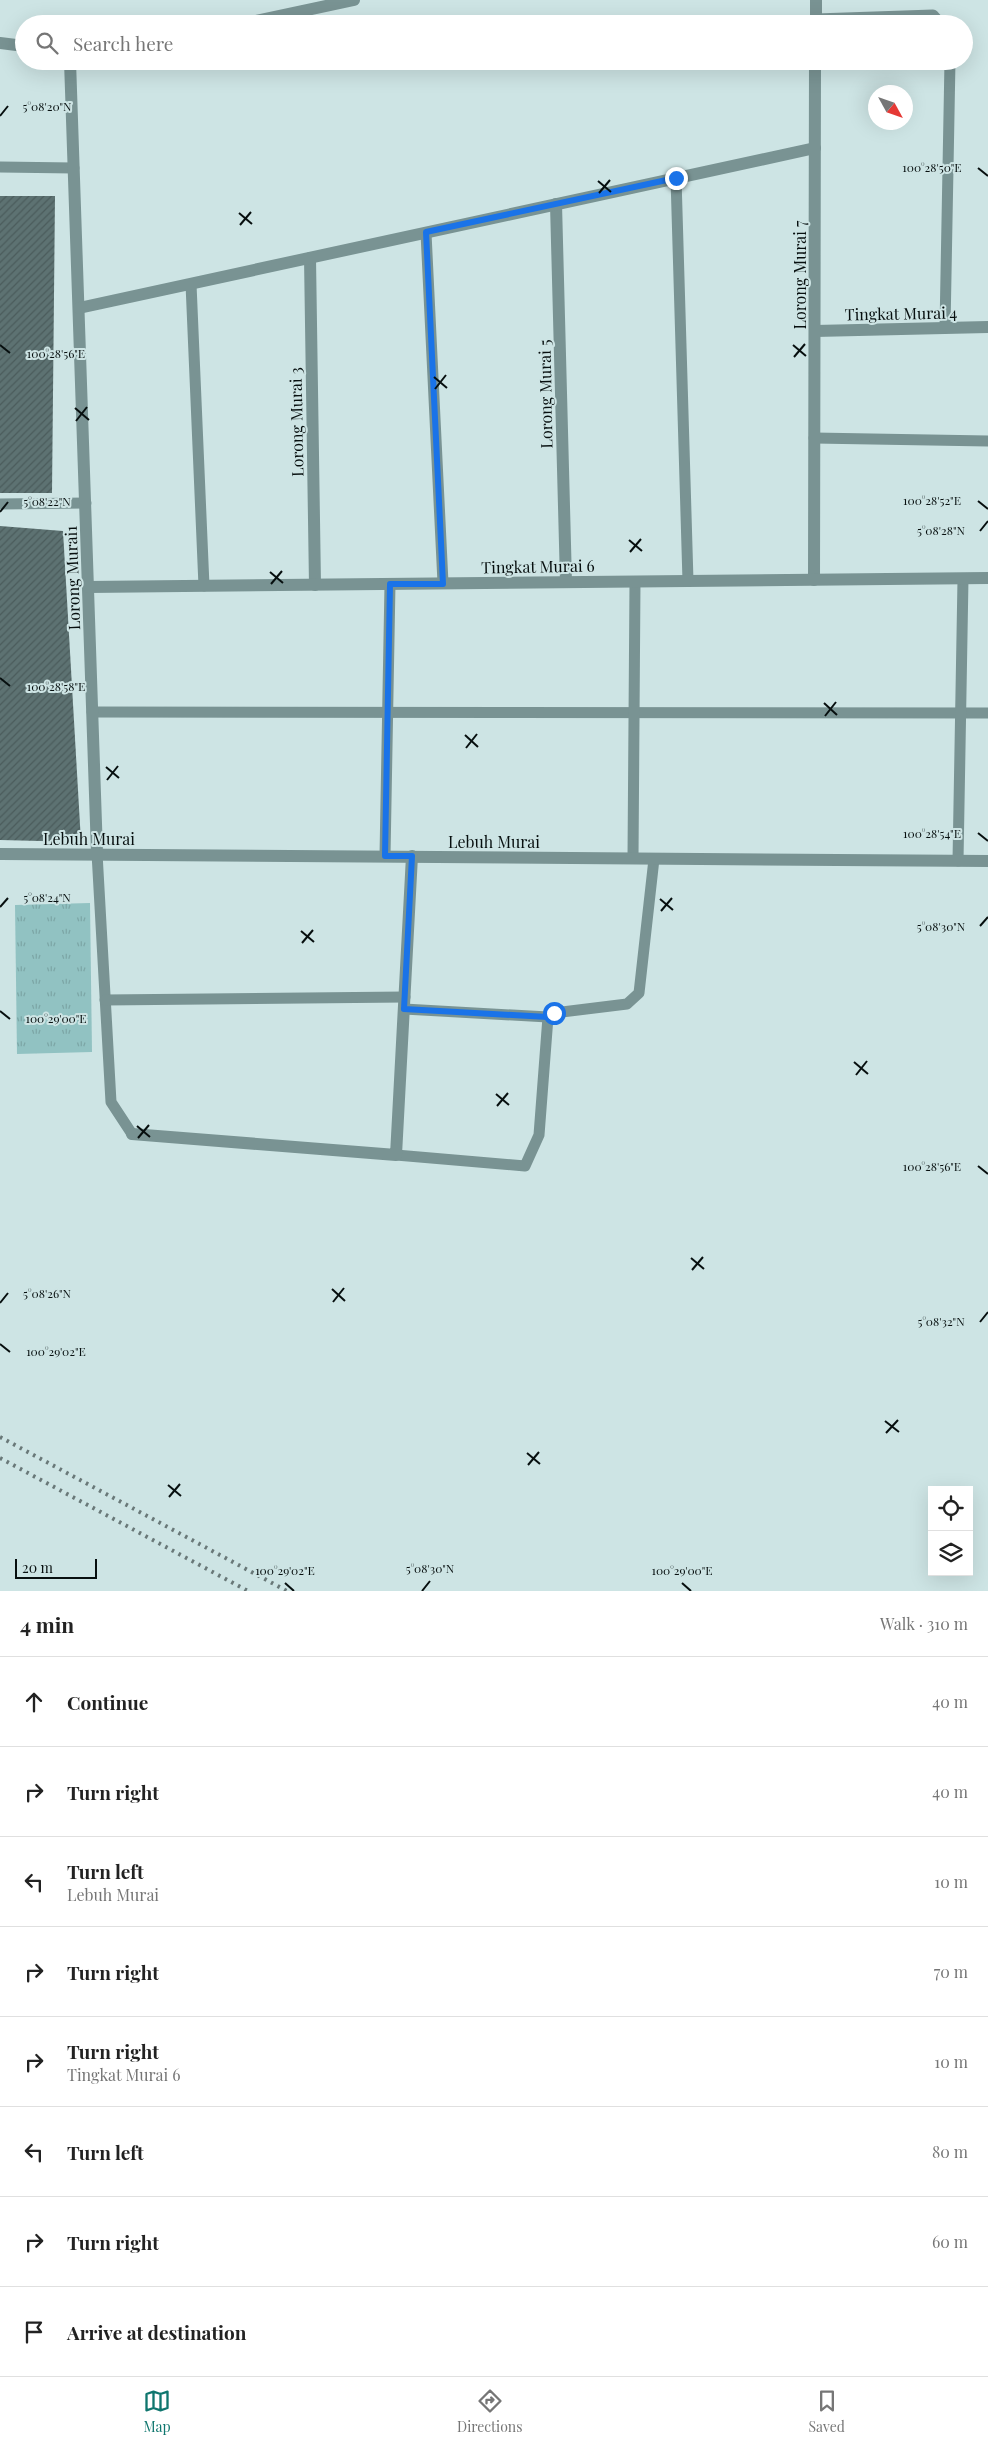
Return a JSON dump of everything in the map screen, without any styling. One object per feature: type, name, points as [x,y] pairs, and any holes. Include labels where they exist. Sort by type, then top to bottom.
[{"type":"street","points":[[284,15],[354,0]]},
{"type":"street","points":[[816,0],[816,15]]},
{"type":"street","points":[[0,43],[15,45]]},
{"type":"street","name":"Lorong Murai1","points":[[70,70],[97,853]]},
{"type":"street","name":"Lorong Murai 7","points":[[814,580],[816,70]]},
{"type":"street","points":[[79,308],[815,148]]},
{"type":"street","name":"Lorong Murai 5","points":[[556,204],[566,582]]},
{"type":"street","name":"Lorong Murai 3","points":[[310,258],[315,585]]},
{"type":"street","name":"Tingkat Murai 4","points":[[815,331],[988,328]]},
{"type":"street","name":"Tingkat Murai 6","points":[[88,587],[988,578]]},
{"type":"street","name":"Lebuh Murai","points":[[0,854],[97,853],[988,862]]},
{"type":"street","points":[[132,1134],[396,1155],[412,856]]},
{"type":"lane","points":[[945,328],[950,70]]},
{"type":"lane","points":[[0,168],[74,168]]},
{"type":"lane","points":[[676,178],[688,581]]},
{"type":"lane","points":[[426,232],[443,584]]},
{"type":"lane","points":[[191,284],[204,586]]},
{"type":"lane","points":[[814,438],[988,441]]},
{"type":"lane","points":[[0,504],[86,503]]},
{"type":"lane","points":[[958,861],[963,579]]},
{"type":"lane","points":[[633,858],[635,582]]},
{"type":"lane","points":[[385,856],[390,584]]},
{"type":"lane","points":[[92,712],[988,713]]},
{"type":"lane","points":[[97,853],[111,1102],[132,1134]]},
{"type":"lane","points":[[105,1000],[404,1003],[548,1017],[554,1013],[627,1004],[639,993],[654,859]]},
{"type":"lane","points":[[396,1155],[525,1166],[539,1135],[548,1017]]},
{"type":"green space","points":[[90,903],[92,1052],[17,1054],[15,905]]},
{"type":"building","points":[[0,196],[55,196],[52,493],[0,493]]},
{"type":"building","points":[[0,526],[63,531],[81,842],[0,840]]},
{"type":"railway","points":[[0,1437],[287,1591]]},
{"type":"railway","points":[[0,1458],[248,1591]]},
{"type":"route","points":[[554,1013],[548,1017],[404,1009],[412,856],[385,856],[390,584],[443,584],[426,232],[676,178]]}]
